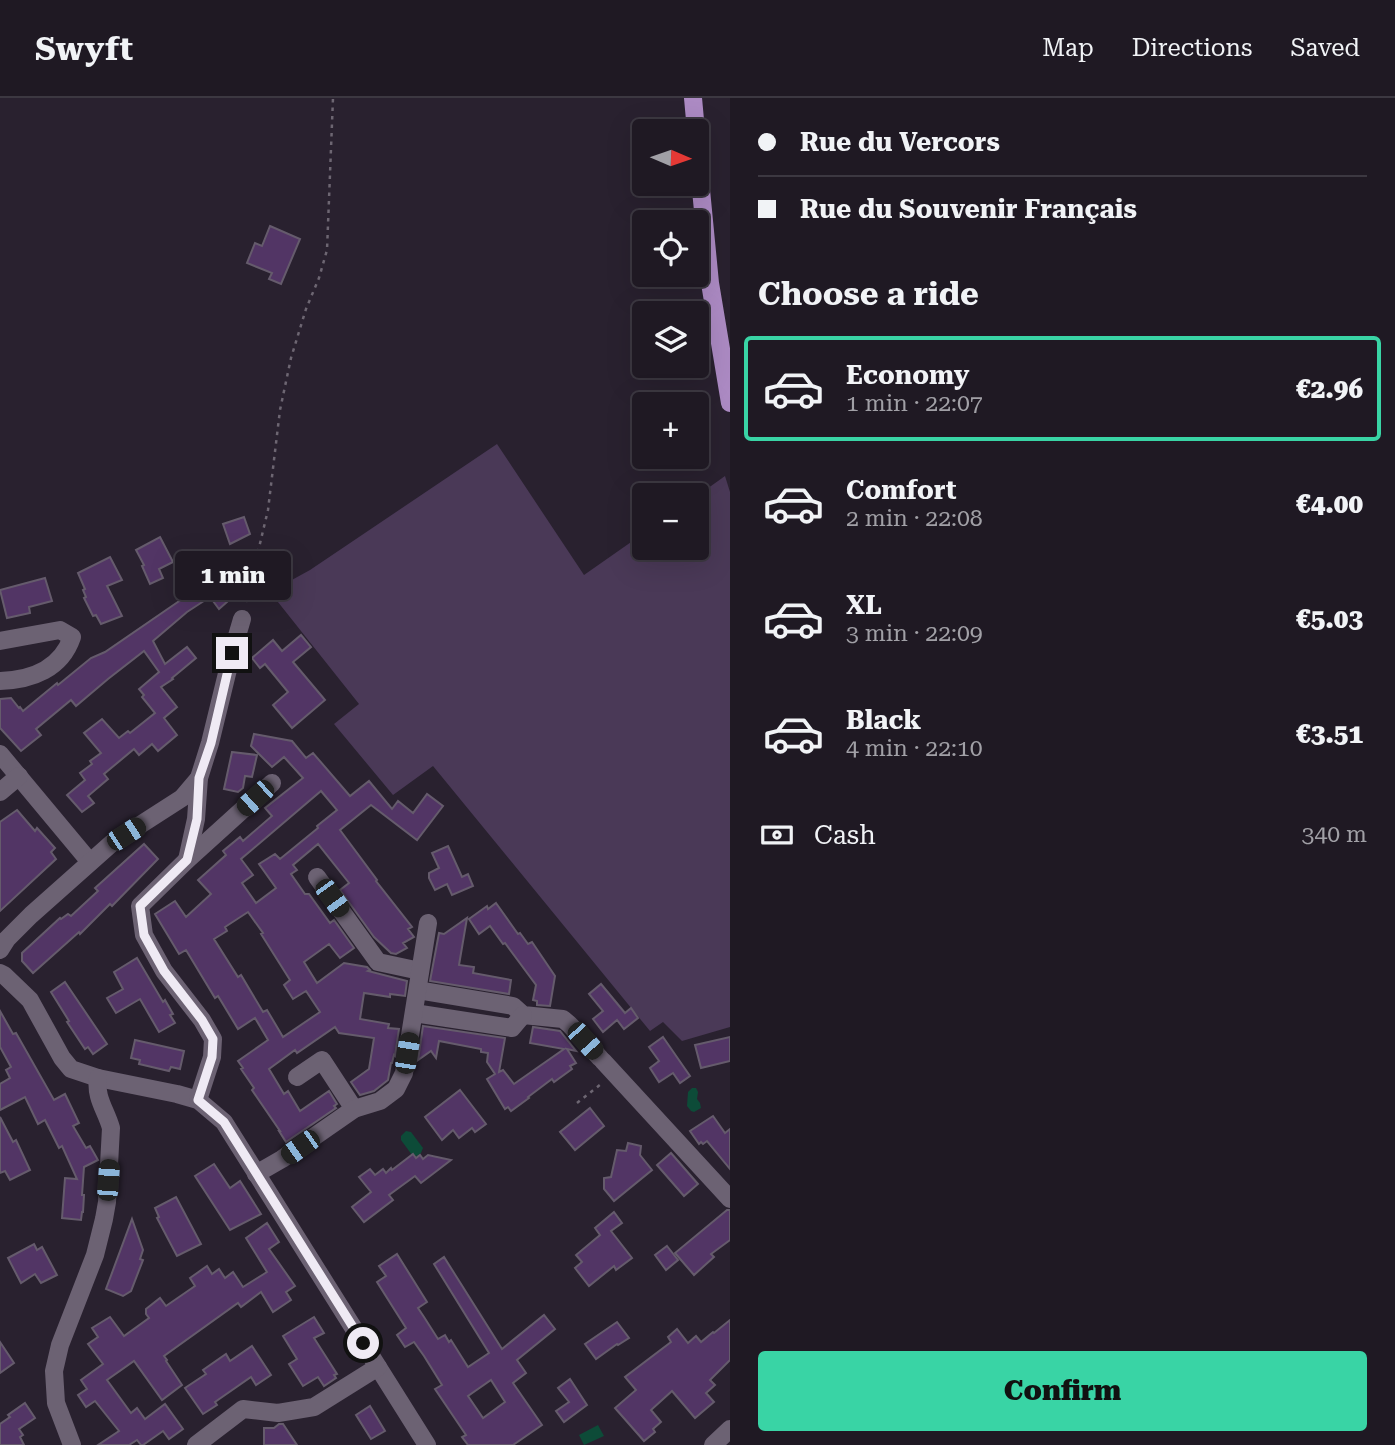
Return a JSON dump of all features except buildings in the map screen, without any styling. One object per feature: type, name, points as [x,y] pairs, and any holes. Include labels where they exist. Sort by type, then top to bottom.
[{"type":"main road","points":[[693,98],[695,119]]},
{"type":"main road","points":[[702,196],[710,284],[730,403]]},
{"type":"street","points":[[187,860],[197,819],[199,778],[211,743],[242,619]]},
{"type":"street","points":[[0,641],[60,630],[72,637],[67,651],[42,673],[17,680],[0,681]]},
{"type":"street","points":[[0,754],[90,862]]},
{"type":"street","points":[[0,792],[19,776]]},
{"type":"street","points":[[0,950],[31,915],[90,862],[112,843],[182,798],[199,778]]},
{"type":"street","points":[[198,1100],[212,1057],[213,1039],[202,1020],[164,971],[144,935],[140,906],[272,783]]},
{"type":"street","points":[[317,877],[378,961],[420,971]]},
{"type":"street","points":[[256,1174],[354,1109],[380,1101],[396,1089],[404,1073],[428,923]]},
{"type":"street","points":[[0,973],[30,1000],[62,1058],[71,1069],[97,1078],[198,1100],[224,1122],[427,1445]]},
{"type":"street","points":[[418,990],[513,1006],[523,1015],[563,1019],[730,1199]]},
{"type":"street","points":[[414,1013],[512,1028],[523,1015]]},
{"type":"street","points":[[297,1077],[322,1060],[354,1109]]},
{"type":"street","points":[[67,1443],[56,1403],[54,1371],[60,1345],[94,1255],[107,1202],[111,1128],[98,1098],[97,1078]]},
{"type":"street","points":[[196,1445],[243,1409],[278,1413],[314,1407],[378,1367]]},
{"type":"street","points":[[713,1445],[730,1429]]},
{"type":"path","points":[[242,619],[268,510],[280,410],[291,358],[327,250],[332,98]]},
{"type":"path","points":[[577,1103],[606,1064]]},
{"type":"shaded area","points":[[497,444],[584,575],[632,541],[632,560],[709,560],[709,487],[725,476],[730,492],[730,1027],[682,1041],[663,1022],[650,1031],[433,766],[393,795],[334,724],[359,704],[270,592],[310,570]]},
{"type":"shaded area","points":[[696,1088],[698,1092],[697,1099],[701,1108],[694,1112],[687,1106],[688,1092]]},
{"type":"shaded area","points":[[406,1131],[411,1132],[423,1148],[417,1156],[412,1155],[401,1140]]},
{"type":"shaded area","points":[[598,1425],[604,1436],[584,1445],[579,1435]]},
{"type":"route","points":[[232,653],[211,743],[199,778],[197,819],[187,860],[140,906],[144,935],[164,971],[202,1020],[213,1039],[212,1057],[198,1100],[224,1122],[363,1343]]}]
